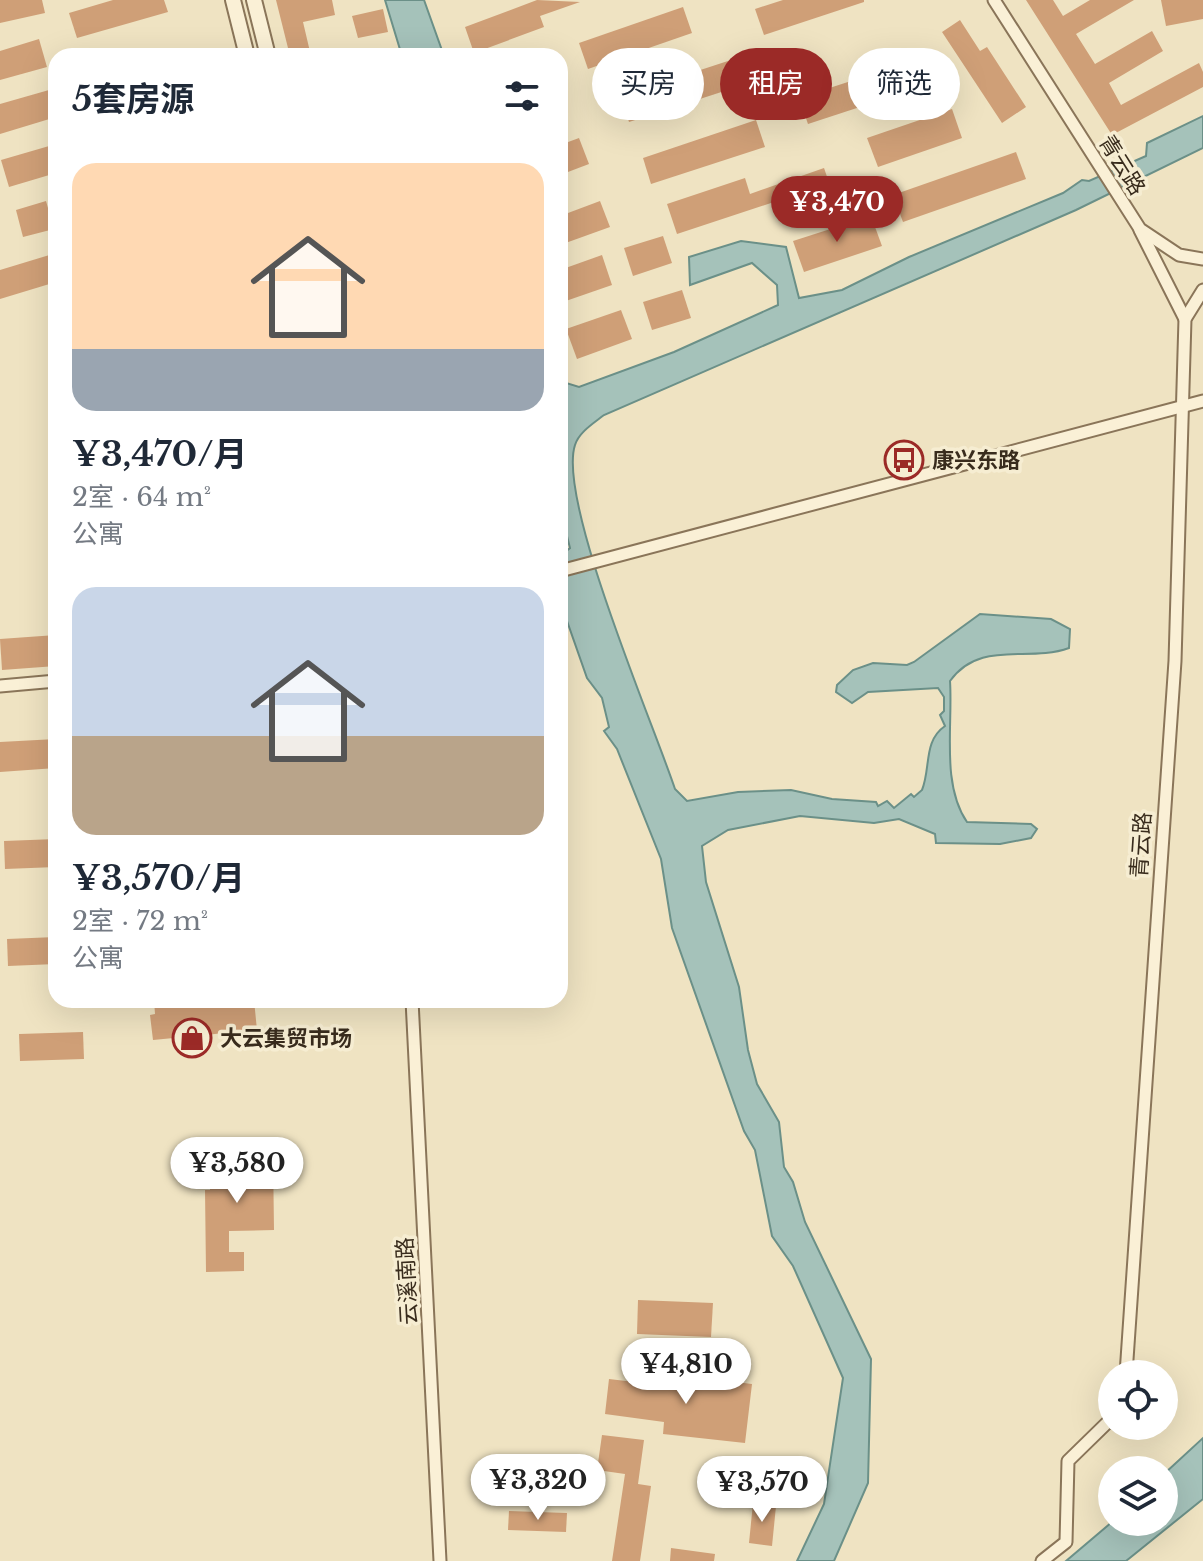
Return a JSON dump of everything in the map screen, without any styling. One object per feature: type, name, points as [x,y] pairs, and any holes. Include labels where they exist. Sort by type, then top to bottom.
[{"type":"street","points":[[233,0],[245,48]]},
{"type":"street","points":[[254,0],[266,48]]},
{"type":"street","name":"青云路","points":[[994,0],[1140,229],[1185,319]]},
{"type":"street","name":"青云路","points":[[1140,229],[1179,255],[1203,259]]},
{"type":"street","name":"青云路","points":[[1127,1360],[1175,661],[1180,407],[1185,319],[1203,290]]},
{"type":"street","points":[[568,569],[1203,401]]},
{"type":"street","points":[[0,686],[48,682]]},
{"type":"street","name":"云溪南路","points":[[412,1008],[440,1561]]},
{"type":"street","points":[[1042,1561],[1066,1542],[1068,1461],[1098,1432]]},
{"type":"water","points":[[385,0],[424,0],[441,48],[400,48]]},
{"type":"water","points":[[1203,116],[1203,148],[1076,210],[604,415],[583,432],[575,445],[573,473],[593,561],[675,789],[687,801],[738,792],[791,790],[832,799],[876,802],[878,806],[887,801],[894,808],[911,794],[914,797],[922,790],[930,747],[945,726],[940,715],[944,711],[944,697],[938,688],[868,692],[852,703],[836,692],[837,685],[853,670],[873,663],[907,665],[914,662],[980,614],[1051,619],[1070,629],[1069,648],[975,660],[950,681],[951,772],[959,807],[967,822],[1031,824],[1037,829],[1031,838],[1000,844],[936,843],[935,834],[899,819],[874,823],[800,816],[728,830],[702,846],[706,882],[739,987],[748,1050],[757,1084],[779,1122],[784,1167],[793,1182],[805,1222],[871,1359],[868,1483],[834,1561],[797,1561],[824,1504],[843,1378],[793,1266],[772,1236],[755,1150],[744,1131],[672,928],[661,859],[617,749],[604,731],[609,727],[602,698],[587,678],[568,624],[568,384],[579,387],[674,352],[778,305],[777,285],[752,263],[690,285],[689,257],[741,241],[786,247],[799,298],[842,290],[909,257],[1063,193],[1082,180],[1089,181],[1146,156],[1147,143]]},
{"type":"water","points":[[1203,1438],[1203,1499],[1178,1519],[1178,1461]]},
{"type":"water","points":[[1098,1534],[1157,1536],[1126,1561],[1066,1561]]},
{"type":"building","points":[[0,0],[42,0],[45,13],[0,23]]},
{"type":"building","points":[[113,0],[164,0],[168,12],[77,38],[69,13]]},
{"type":"building","points":[[276,0],[332,0],[335,15],[303,22],[309,48],[288,48]]},
{"type":"building","points":[[537,0],[580,2],[540,16],[544,27],[487,48],[472,48],[465,27]]},
{"type":"building","points":[[783,0],[864,2],[764,35],[755,9]]},
{"type":"building","points":[[1026,0],[1053,0],[1063,16],[1090,0],[1134,0],[1076,34],[1095,64],[1152,31],[1163,51],[1109,83],[1121,105],[1199,63],[1203,72],[1203,87],[1112,135]]},
{"type":"building","points":[[1161,0],[1203,0],[1203,19],[1166,26]]},
{"type":"building","points":[[683,7],[692,33],[649,48],[592,48],[592,68],[588,69],[579,43]]},
{"type":"building","points":[[383,9],[388,32],[358,38],[352,16]]},
{"type":"building","points":[[960,20],[980,51],[987,47],[1026,107],[1002,123],[960,59],[960,48],[953,48],[942,32]]},
{"type":"building","points":[[39,39],[47,67],[0,80],[0,51]]},
{"type":"building","points":[[720,64],[720,92],[704,98],[704,69]]},
{"type":"building","points":[[848,82],[848,111],[832,116],[832,87]]},
{"type":"building","points":[[48,90],[48,119],[0,134],[0,104]]},
{"type":"building","points":[[756,120],[765,147],[651,184],[643,158]]},
{"type":"building","points":[[920,120],[956,120],[962,138],[878,167],[867,138]]},
{"type":"building","points":[[579,138],[589,164],[568,172],[568,142]]},
{"type":"building","points":[[48,146],[48,175],[9,187],[1,160]]},
{"type":"building","points":[[1016,152],[1026,179],[903,222],[893,195]]},
{"type":"building","points":[[824,168],[834,197],[779,217],[774,202],[677,234],[667,204],[745,178],[750,194]]},
{"type":"building","points":[[46,201],[48,231],[23,237],[16,210]]},
{"type":"building","points":[[600,201],[610,227],[568,242],[568,213]]},
{"type":"building","points":[[871,216],[882,246],[804,272],[793,241]]},
{"type":"building","points":[[663,236],[672,263],[633,276],[624,248]]},
{"type":"building","points":[[48,255],[48,284],[0,299],[0,270]]},
{"type":"building","points":[[602,255],[612,285],[568,300],[568,267]]},
{"type":"building","points":[[682,290],[691,318],[652,330],[643,302]]},
{"type":"building","points":[[621,310],[632,339],[577,359],[568,328]]},
{"type":"building","points":[[48,636],[48,667],[2,670],[0,639]]},
{"type":"building","points":[[48,739],[48,769],[0,772],[0,742]]},
{"type":"building","points":[[48,839],[48,867],[5,869],[4,841]]},
{"type":"building","points":[[48,937],[48,964],[8,966],[7,939]]},
{"type":"building","points":[[155,1008],[255,1008],[257,1030],[153,1040],[150,1015],[155,1014]]},
{"type":"building","points":[[83,1032],[84,1059],[20,1061],[19,1034]]},
{"type":"building","points":[[210,1155],[273,1155],[274,1230],[229,1231],[229,1252],[244,1252],[244,1271],[206,1272],[205,1190],[210,1190]]},
{"type":"building","points":[[638,1300],[713,1303],[711,1337],[637,1334]]},
{"type":"building","points":[[670,1374],[752,1384],[745,1443],[663,1434],[664,1422],[605,1414],[609,1379],[668,1386]]},
{"type":"building","points":[[602,1435],[644,1440],[638,1484],[651,1486],[640,1561],[612,1561],[625,1474],[597,1470]]},
{"type":"building","points":[[524,1462],[558,1464],[558,1480],[524,1478]]},
{"type":"building","points":[[753,1503],[776,1506],[772,1546],[749,1543]]},
{"type":"building","points":[[509,1511],[567,1513],[566,1532],[508,1530]]},
{"type":"building","points":[[671,1548],[715,1554],[714,1561],[670,1561]]},
{"type":"place","name":"康兴东路","points":[[904,460]]},
{"type":"place","name":"大云集贸市场","points":[[192,1038]]}]
